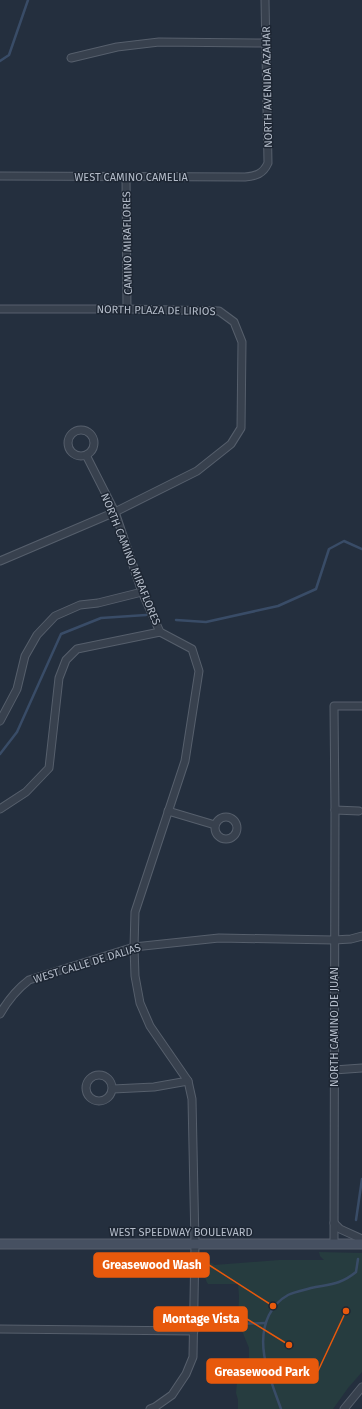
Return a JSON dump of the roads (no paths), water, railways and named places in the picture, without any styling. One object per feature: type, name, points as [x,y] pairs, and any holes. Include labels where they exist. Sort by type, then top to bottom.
[{"type":"main road","name":"WEST SPEEDWAY BOULEVARD","points":[[0,1244],[362,1244]]},
{"type":"street","name":"NORTH AVENIDA AZAHAR","points":[[264,173],[268,163],[265,0]]},
{"type":"street","points":[[71,58],[117,47],[159,42],[266,42]]},
{"type":"street","name":"WEST CAMINO CAMELIA","points":[[0,176],[245,178],[264,173]]},
{"type":"street","name":"CAMINO MIRAFLORES","points":[[126,178],[127,309]]},
{"type":"street","name":"NORTH PLAZA DE LIRIOS","points":[[0,309],[219,310],[234,322],[242,342],[242,428],[231,444],[197,471],[115,512],[0,561]]},
{"type":"street","name":"NORTH CAMINO MIRAFLORES","points":[[86,455],[115,512],[142,592],[160,632],[192,649],[199,671],[185,761],[135,912],[135,976],[140,1003],[150,1026],[188,1081],[192,1099],[195,1244],[193,1357],[186,1374],[172,1395],[150,1409]]},
{"type":"street","points":[[0,721],[17,689],[25,656],[37,635],[55,616],[80,605],[98,603],[142,592]]},
{"type":"street","points":[[0,809],[26,792],[48,768],[59,678],[66,660],[77,649],[160,632]]},
{"type":"street","name":"NORTH CAMINO DE JUAN","points":[[334,1244],[334,706],[362,706]]},
{"type":"street","points":[[335,810],[359,811]]},
{"type":"street","points":[[168,811],[215,825]]},
{"type":"street","points":[[334,940],[351,939],[362,936]]},
{"type":"street","name":"WEST CALLE DE DALIAS","points":[[0,1014],[8,1000],[17,989],[29,980],[134,947],[219,938],[334,940]]},
{"type":"street","points":[[334,1070],[362,1068]]},
{"type":"street","points":[[113,1089],[154,1087],[188,1081]]},
{"type":"street","points":[[334,1223],[340,1230],[362,1240]]},
{"type":"street","points":[[0,1329],[194,1331]]},
{"type":"street","points":[[344,1409],[362,1387]]},
{"type":"waterway","points":[[0,61],[9,55],[28,0]]},
{"type":"waterway","points":[[176,620],[206,622],[278,606],[316,589],[329,549],[344,541],[362,549]]},
{"type":"waterway","points":[[0,754],[17,732],[61,634],[101,618],[146,615]]},
{"type":"waterway","points":[[356,1220],[362,1179]]},
{"type":"waterway","points":[[281,1409],[269,1374],[264,1350],[263,1338],[265,1326],[272,1309],[288,1295],[345,1279],[356,1272],[358,1259]]},
{"type":"waterway","points":[[207,1325],[265,1323]]},
{"type":"place","name":"Greasewood Wash","points":[[273,1306]]},
{"type":"place","name":"Greasewood Park","points":[[346,1311]]},
{"type":"place","name":"Montage Vista","points":[[289,1345]]}]
